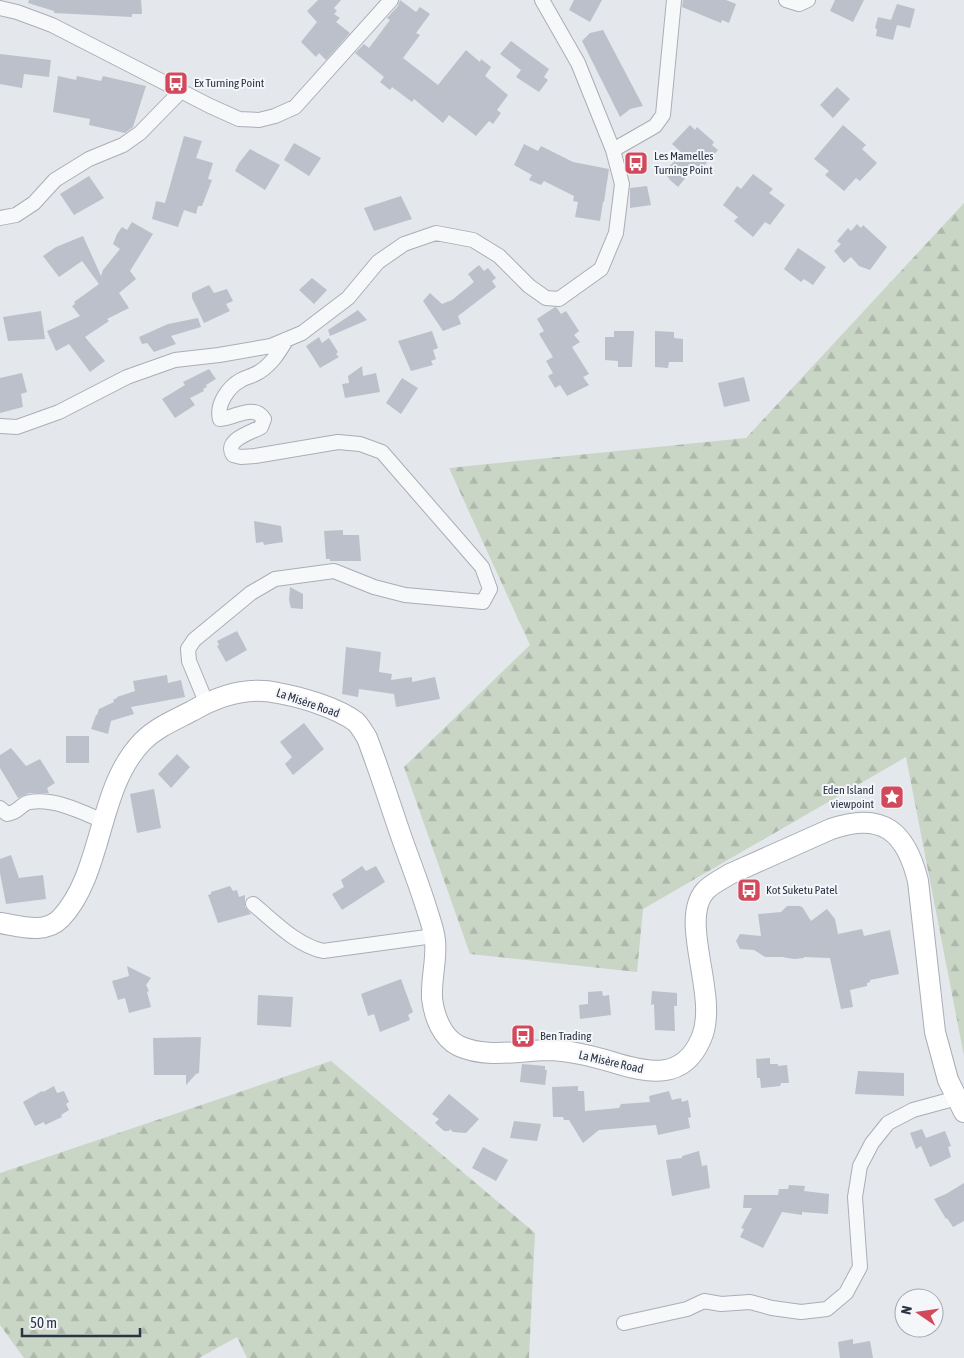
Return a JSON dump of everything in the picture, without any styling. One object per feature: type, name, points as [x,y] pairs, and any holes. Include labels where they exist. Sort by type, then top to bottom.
[{"type":"main road","name":"La Misère Road","points":[[0,924],[37,928],[50,926],[60,918],[74,900],[86,873],[115,785],[126,764],[143,741],[161,727],[206,702],[222,696],[246,691],[271,691],[340,713],[356,723],[367,738],[416,876],[434,936],[437,954],[432,997],[437,1019],[444,1034],[460,1047],[491,1052],[567,1052],[592,1056],[631,1068],[649,1071],[678,1067],[690,1059],[704,1030],[706,990],[695,924],[697,906],[704,892],[730,874],[831,829],[841,825],[862,822],[889,829],[898,836],[914,865],[918,882],[935,1032],[941,1060],[960,1105]]},
{"type":"street","points":[[0,8],[52,25],[239,119],[259,120],[275,116],[295,106],[390,0]]},
{"type":"street","points":[[0,426],[17,427],[59,412],[127,378],[175,360],[271,346],[302,333],[348,298],[378,262],[404,244],[436,234],[473,240],[499,256],[529,286],[546,298],[559,299],[601,269],[616,232],[622,184],[612,150],[578,63],[542,0]]},
{"type":"street","points":[[612,150],[655,126],[663,115],[674,0]]},
{"type":"street","points":[[786,0],[799,4],[808,0]]},
{"type":"street","points":[[0,218],[16,215],[34,203],[55,180],[89,159],[129,141],[140,133],[181,91]]},
{"type":"street","points":[[206,702],[189,661],[188,649],[194,640],[251,593],[275,579],[334,571],[374,587],[406,595],[483,602],[490,589],[482,568],[382,452],[360,444],[338,442],[256,456],[241,457],[233,455],[231,446],[234,440],[261,426],[264,419],[260,413],[252,410],[227,419],[220,419],[218,412],[221,403],[229,390],[241,380],[259,372],[274,359],[287,339]]},
{"type":"street","points":[[0,808],[7,814],[14,814],[27,802],[38,801],[69,807],[104,821]]},
{"type":"street","points":[[253,904],[298,940],[312,949],[323,951],[434,936]]},
{"type":"street","points":[[624,1323],[686,1309],[704,1301],[721,1304],[750,1302],[772,1308],[801,1312],[827,1309],[846,1293],[860,1267],[855,1197],[860,1166],[872,1143],[888,1124],[913,1110],[960,1105]]},
{"type":"green space","points":[[964,203],[964,1056],[906,757],[643,909],[637,972],[470,954],[404,767],[530,645],[449,468],[746,438]]},
{"type":"green space","points":[[331,1061],[535,1233],[529,1358],[247,1358],[237,1337],[199,1358],[24,1358],[0,1325],[0,1173]]},
{"type":"building","points":[[29,0],[141,0],[142,14],[132,14],[132,17],[54,13],[54,11],[28,3]]},
{"type":"building","points":[[318,0],[341,0],[334,8],[337,11],[334,14],[340,18],[336,22],[350,33],[326,60],[319,53],[316,57],[301,42],[317,22],[307,11]]},
{"type":"building","points":[[400,0],[416,12],[420,7],[430,14],[416,33],[420,35],[403,58],[438,85],[466,50],[480,62],[481,59],[491,67],[485,76],[508,95],[497,110],[501,113],[493,124],[489,121],[476,136],[449,115],[443,123],[414,99],[412,102],[392,87],[390,90],[380,82],[384,77],[355,53],[364,44],[369,48],[390,20],[387,18],[398,6]]},
{"type":"building","points":[[574,0],[602,0],[590,22],[569,10]]},
{"type":"building","points":[[683,0],[726,0],[736,4],[729,23],[722,20],[721,23],[682,7]]},
{"type":"building","points":[[835,0],[864,0],[853,22],[830,11]]},
{"type":"building","points":[[897,4],[915,9],[910,28],[897,25],[893,40],[876,36],[877,29],[875,28],[878,17],[891,20]]},
{"type":"building","points":[[603,30],[643,106],[630,109],[620,117],[582,41],[590,33]]},
{"type":"building","points":[[511,41],[549,69],[544,77],[548,80],[539,92],[516,77],[521,70],[500,54]]},
{"type":"building","points":[[0,54],[51,60],[49,77],[24,74],[22,88],[0,84]]},
{"type":"building","points":[[58,76],[76,80],[77,76],[101,81],[103,76],[146,86],[133,127],[125,133],[89,125],[90,119],[53,112]]},
{"type":"building","points":[[837,87],[850,99],[833,118],[820,105]]},
{"type":"building","points":[[690,125],[695,130],[697,127],[714,142],[712,145],[718,150],[701,169],[696,165],[678,187],[664,172],[682,153],[672,144]]},
{"type":"building","points":[[843,125],[866,145],[862,149],[877,163],[860,181],[856,178],[844,191],[825,175],[829,171],[814,159]]},
{"type":"building","points":[[184,136],[202,141],[196,158],[213,163],[208,179],[212,180],[202,206],[198,206],[196,214],[184,210],[178,227],[152,219],[156,201],[165,203]]},
{"type":"building","points":[[294,143],[321,158],[309,176],[284,160]]},
{"type":"building","points":[[524,144],[538,151],[541,146],[573,162],[609,169],[600,221],[575,217],[578,202],[573,201],[574,196],[544,181],[541,185],[529,180],[532,175],[514,165]]},
{"type":"building","points":[[250,149],[280,165],[265,190],[235,171]]},
{"type":"building","points":[[753,174],[773,189],[769,193],[785,205],[770,225],[765,222],[753,237],[734,221],[738,217],[723,205],[737,186],[741,189]]},
{"type":"building","points":[[89,176],[104,198],[74,215],[60,194]]},
{"type":"building","points":[[647,186],[651,205],[630,208],[630,188]]},
{"type":"building","points":[[401,196],[412,219],[374,231],[364,208]]},
{"type":"building","points":[[132,222],[153,234],[130,271],[136,279],[119,293],[129,308],[107,319],[109,321],[85,337],[105,361],[90,372],[69,344],[56,351],[47,331],[80,316],[72,306],[75,304],[74,302],[99,284],[82,261],[59,277],[43,256],[56,247],[83,236],[101,276],[103,270],[120,249],[113,244],[117,234],[122,227],[127,230]]},
{"type":"building","points":[[857,224],[861,228],[863,225],[887,247],[870,270],[859,266],[851,257],[844,263],[834,251],[841,244],[837,241],[848,228],[851,231]]},
{"type":"building","points":[[798,248],[826,267],[813,285],[804,279],[801,282],[784,269]]},
{"type":"building","points":[[479,265],[484,271],[488,268],[496,278],[492,281],[496,287],[458,316],[461,324],[443,331],[423,301],[430,293],[442,304],[452,300],[474,282],[468,274]]},
{"type":"building","points":[[312,278],[327,290],[314,304],[299,290]]},
{"type":"building","points":[[209,285],[214,293],[227,289],[233,301],[226,304],[230,311],[204,323],[192,298],[192,293]]},
{"type":"building","points":[[555,307],[561,314],[566,311],[579,331],[574,335],[580,342],[572,347],[589,374],[583,377],[589,385],[567,396],[560,385],[555,388],[548,376],[553,373],[546,361],[553,357],[539,334],[544,331],[537,319]]},
{"type":"building","points":[[358,310],[367,320],[330,336],[328,330]]},
{"type":"building","points":[[41,311],[45,339],[8,341],[3,317]]},
{"type":"building","points":[[198,318],[201,327],[171,336],[176,344],[154,352],[147,343],[142,344],[139,337],[168,324]]},
{"type":"building","points":[[432,331],[438,348],[433,350],[436,359],[431,361],[433,365],[411,371],[398,341]]},
{"type":"building","points":[[614,331],[634,331],[632,367],[618,367],[618,361],[605,360],[605,337],[614,337]]},
{"type":"building","points":[[655,331],[674,332],[674,338],[683,339],[683,362],[669,362],[668,368],[655,367]]},
{"type":"building","points":[[319,337],[322,343],[329,338],[339,357],[320,368],[306,346]]},
{"type":"building","points":[[362,366],[363,376],[376,373],[380,392],[345,398],[342,384],[349,383],[348,376]]},
{"type":"building","points":[[209,369],[216,379],[206,385],[207,387],[203,389],[204,391],[190,398],[195,405],[175,418],[162,399],[185,385],[183,382]]},
{"type":"building","points":[[22,373],[27,392],[21,394],[23,407],[0,413],[0,378]]},
{"type":"building","points":[[744,377],[750,401],[724,407],[718,383]]},
{"type":"building","points":[[402,378],[418,388],[401,414],[386,403]]},
{"type":"building","points":[[254,521],[281,526],[283,542],[264,545],[263,542],[256,543]]},
{"type":"building","points":[[343,530],[343,535],[359,535],[361,561],[330,561],[330,559],[326,559],[324,531]]},
{"type":"building","points":[[290,587],[303,594],[303,609],[291,608],[289,600]]},
{"type":"building","points":[[237,631],[247,650],[226,662],[217,646],[219,645],[217,641]]},
{"type":"building","points":[[346,647],[381,652],[379,672],[392,674],[391,680],[412,677],[412,682],[435,677],[440,699],[396,707],[394,694],[359,689],[358,697],[342,694]]},
{"type":"building","points":[[167,675],[168,683],[181,680],[185,697],[131,707],[134,714],[111,721],[108,734],[91,729],[99,709],[114,702],[113,700],[117,697],[135,691],[133,681]]},
{"type":"building","points":[[304,723],[324,749],[293,775],[285,764],[292,757],[280,742]]},
{"type":"building","points":[[66,736],[89,736],[89,763],[66,763]]},
{"type":"building","points":[[11,748],[26,766],[40,759],[55,783],[47,788],[49,793],[29,793],[18,798],[0,768],[0,755]]},
{"type":"building","points":[[177,754],[190,767],[171,788],[158,774]]},
{"type":"building","points":[[154,789],[161,828],[137,833],[130,794]]},
{"type":"building","points":[[11,855],[19,878],[43,875],[46,899],[6,904],[0,873],[0,859]]},
{"type":"building","points":[[362,866],[366,871],[376,866],[385,882],[342,910],[332,894],[344,887],[341,880]]},
{"type":"building","points":[[230,886],[233,891],[237,890],[239,897],[245,895],[245,907],[251,914],[218,923],[208,895],[211,892]]},
{"type":"building","points":[[787,906],[800,906],[811,921],[827,909],[835,919],[838,934],[862,929],[864,936],[890,930],[899,974],[870,980],[867,986],[850,990],[853,1007],[841,1009],[830,958],[804,957],[794,959],[765,957],[754,950],[740,949],[736,941],[740,934],[761,936],[758,914],[781,912]]},
{"type":"building","points":[[127,966],[151,978],[146,985],[149,991],[147,992],[151,1007],[129,1013],[125,998],[118,1000],[112,981],[129,976]]},
{"type":"building","points":[[401,979],[413,1012],[408,1015],[410,1020],[380,1032],[374,1014],[368,1016],[361,994]]},
{"type":"building","points":[[602,991],[603,996],[609,995],[611,1015],[580,1019],[579,1005],[588,1004],[588,992]]},
{"type":"building","points":[[652,991],[677,993],[677,1006],[674,1006],[675,1031],[655,1030],[654,1004],[651,1005]]},
{"type":"building","points":[[258,995],[293,997],[291,1027],[257,1025]]},
{"type":"building","points":[[201,1037],[199,1073],[186,1085],[186,1075],[154,1075],[153,1038]]},
{"type":"building","points":[[770,1058],[770,1064],[778,1064],[778,1066],[787,1065],[789,1083],[761,1088],[760,1078],[757,1078],[756,1059]]},
{"type":"building","points":[[522,1064],[545,1066],[545,1070],[547,1070],[545,1085],[520,1082]]},
{"type":"building","points":[[858,1071],[904,1073],[904,1096],[855,1094]]},
{"type":"building","points":[[54,1086],[57,1093],[64,1091],[69,1102],[66,1104],[69,1110],[61,1115],[62,1117],[45,1125],[44,1122],[35,1126],[23,1102]]},
{"type":"building","points":[[578,1086],[578,1091],[584,1091],[585,1111],[619,1108],[621,1104],[650,1102],[649,1096],[669,1091],[672,1100],[681,1098],[682,1102],[688,1100],[691,1117],[688,1118],[690,1128],[658,1135],[656,1125],[599,1130],[583,1143],[569,1120],[564,1120],[563,1117],[553,1117],[552,1087]]},
{"type":"building","points":[[449,1094],[479,1119],[466,1133],[453,1132],[450,1129],[449,1131],[444,1131],[435,1123],[439,1119],[432,1114]]},
{"type":"building","points":[[514,1121],[541,1124],[537,1141],[510,1138]]},
{"type":"building","points":[[922,1129],[926,1138],[945,1131],[951,1146],[948,1147],[951,1157],[930,1167],[921,1146],[916,1149],[910,1133]]},
{"type":"building","points":[[483,1147],[508,1160],[496,1181],[472,1168]]},
{"type":"building","points":[[699,1151],[702,1166],[707,1165],[710,1188],[672,1196],[666,1160],[682,1158],[682,1156]]},
{"type":"building","points":[[964,1183],[964,1221],[953,1227],[934,1199]]},
{"type":"building","points":[[789,1185],[805,1186],[804,1191],[829,1194],[828,1214],[802,1212],[802,1215],[782,1212],[763,1248],[740,1237],[744,1229],[741,1228],[752,1208],[743,1208],[744,1195],[778,1195],[779,1189],[788,1189]]},
{"type":"building","points":[[853,1339],[853,1344],[870,1341],[873,1358],[840,1358],[838,1342]]},
{"type":"place","name":"Ex Turning Point","points":[[176,83]]},
{"type":"place","name":"Les Mamelles Turning Point","points":[[636,163]]},
{"type":"place","name":"Eden Island viewpoint","points":[[892,797]]},
{"type":"place","name":"Kot Suketu Patel","points":[[749,890]]},
{"type":"place","name":"Ben Trading","points":[[523,1036]]}]
